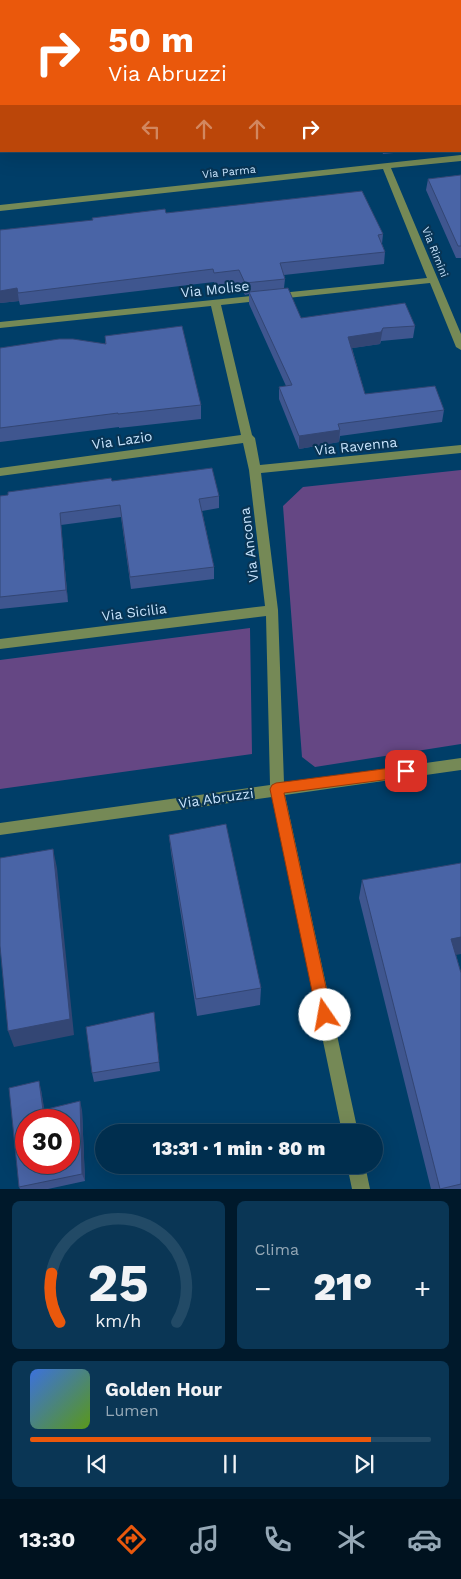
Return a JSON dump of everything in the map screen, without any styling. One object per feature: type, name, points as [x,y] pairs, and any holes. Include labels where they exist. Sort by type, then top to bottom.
[{"type":"street","name":"Via Parma","points":[[0,208],[461,158]]},
{"type":"street","name":"Via Rimini","points":[[386,166],[461,347]]},
{"type":"street","name":"Via Molise","points":[[0,325],[433,280]]},
{"type":"street","name":"Via Ancona","points":[[215,302],[249,438],[255,470],[272,610],[276,789],[348,1124]]},
{"type":"street","name":"Via Lazio","points":[[0,472],[249,438]]},
{"type":"street","name":"Via Ravenna","points":[[255,470],[461,450]]},
{"type":"street","name":"Via Sicilia","points":[[0,644],[272,610]]},
{"type":"street","name":"Via Abruzzi","points":[[0,829],[461,764]]},
{"type":"street","points":[[358,1174],[362,1189]]},
{"type":"shaded area","points":[[461,470],[461,744],[315,767],[302,757],[283,506],[303,487]]},
{"type":"shaded area","points":[[250,628],[252,754],[0,789],[0,660]]},
{"type":"building","points":[[461,175],[461,246],[458,246],[428,179]]},
{"type":"building","points":[[362,191],[383,234],[378,235],[385,252],[280,263],[285,279],[245,283],[239,270],[214,273],[213,269],[18,293],[17,288],[0,291],[0,230],[93,220],[92,218],[165,209],[166,213]]},
{"type":"building","points":[[288,288],[301,318],[405,303],[415,326],[383,328],[381,332],[348,337],[365,394],[435,386],[444,410],[338,424],[340,430],[299,436],[279,387],[292,385],[249,292]]},
{"type":"building","points":[[182,326],[201,405],[0,428],[0,348],[59,339],[106,344],[105,336]]},
{"type":"building","points":[[212,468],[219,496],[199,499],[214,567],[130,577],[120,505],[60,513],[66,590],[0,597],[0,496],[8,495],[8,492],[111,478],[112,481]]},
{"type":"building","points":[[226,824],[261,988],[196,999],[169,835]]},
{"type":"building","points":[[53,849],[70,1019],[8,1031],[0,946],[0,858]]},
{"type":"building","points":[[461,863],[461,937],[451,939],[461,973],[461,1184],[440,1189],[362,880]]},
{"type":"building","points":[[154,1012],[159,1062],[92,1073],[86,1027]]},
{"type":"building","points":[[39,1081],[43,1109],[15,1109],[15,1147],[9,1088]]},
{"type":"building","points":[[80,1101],[82,1174],[19,1187],[18,1174],[80,1174],[80,1109],[47,1109]]},
{"type":"route","points":[[325,1015],[276,789],[406,771]]}]
